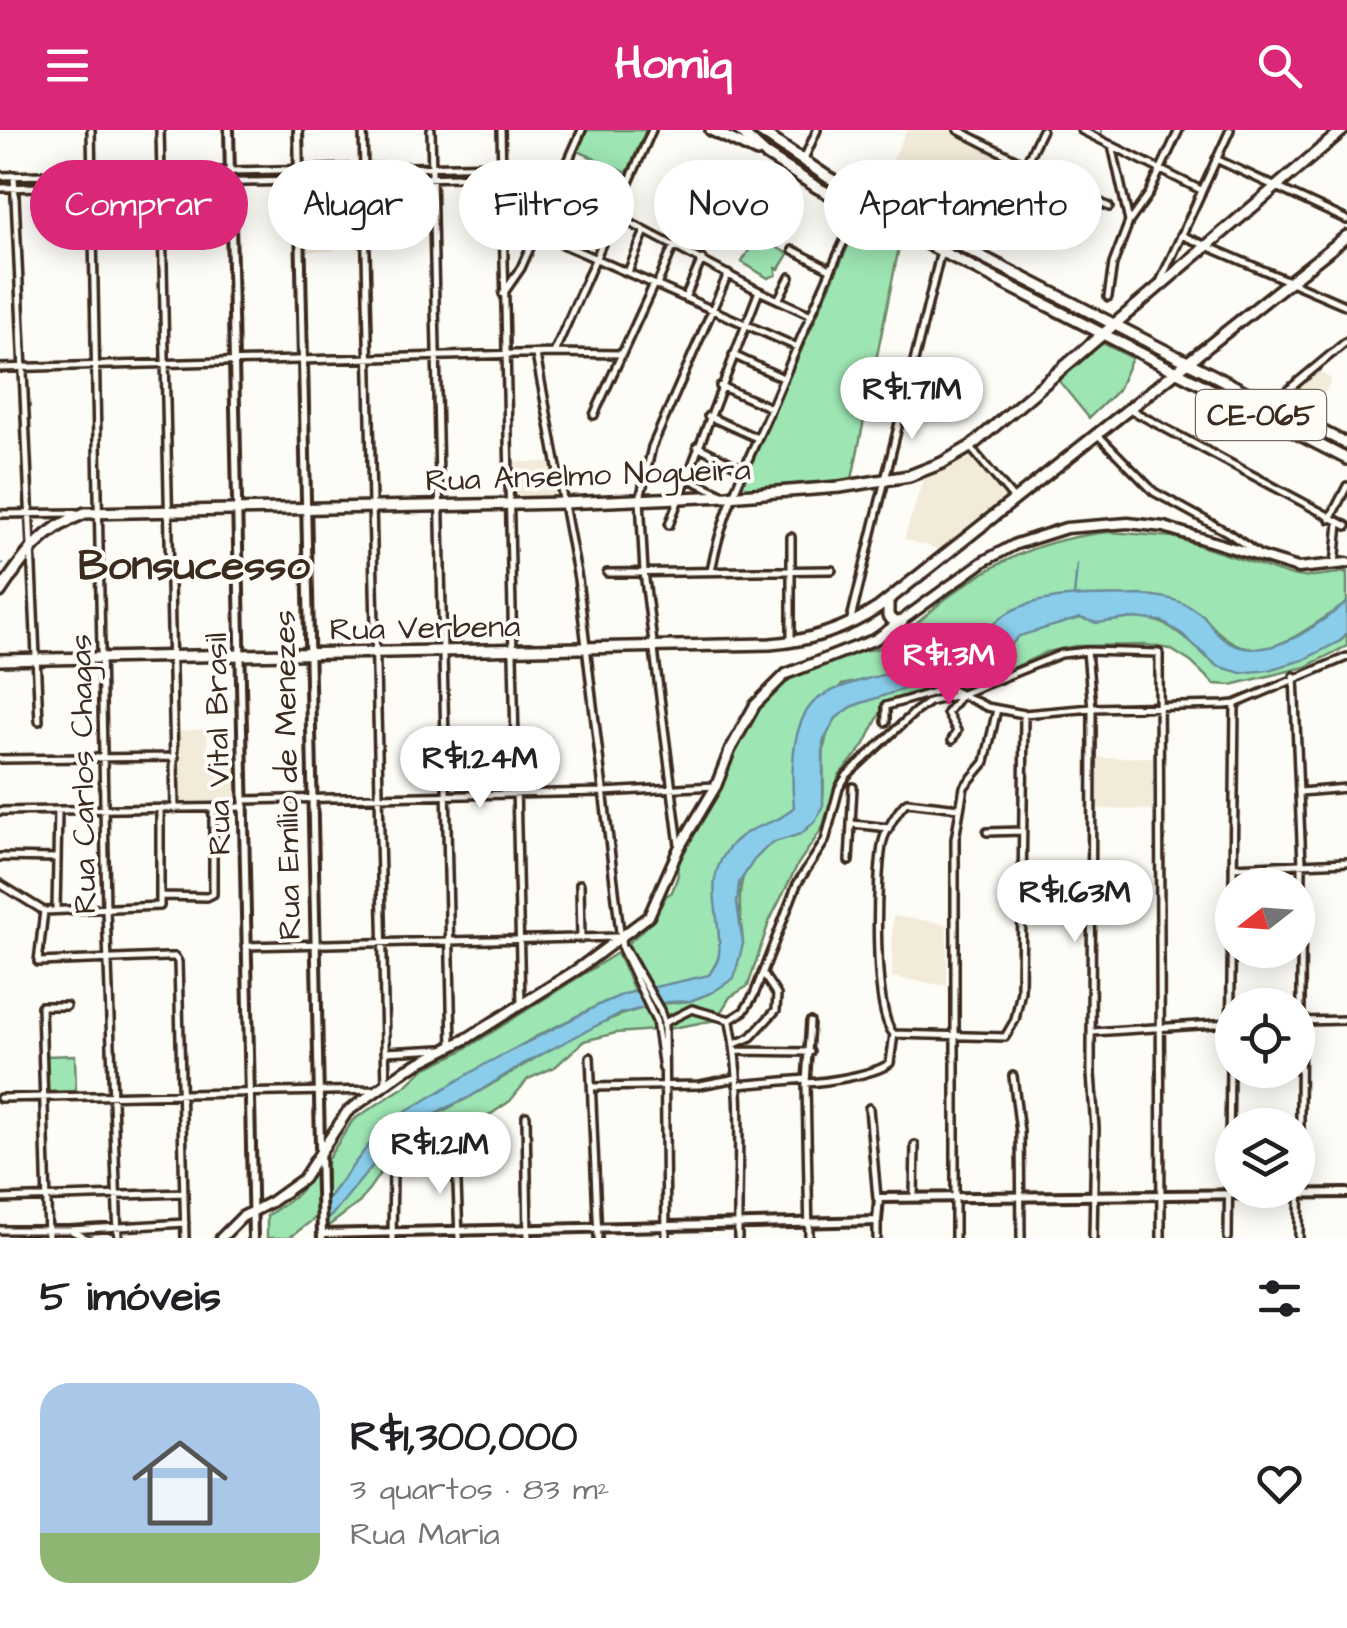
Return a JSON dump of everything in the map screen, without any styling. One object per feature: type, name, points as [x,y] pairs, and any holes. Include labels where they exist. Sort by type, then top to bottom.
[{"type":"main road","points":[[712,130],[764,154],[824,189]]},
{"type":"main road","points":[[739,130],[764,154]]},
{"type":"main road","points":[[758,130],[801,160]]},
{"type":"main road","name":"Rua Anselmo Nogueira","points":[[85,512],[678,499],[884,481],[926,470],[970,447],[1344,131]]},
{"type":"main road","points":[[804,162],[1187,362]]},
{"type":"main road","name":"Rua Verbena","points":[[0,660],[791,642],[849,626],[890,599],[1347,236]]},
{"type":"main road","points":[[942,251],[1175,372]]},
{"type":"main road","name":"CE-065","points":[[1187,362],[1347,444]]},
{"type":"main road","name":"CE-065","points":[[1175,372],[1347,460]]},
{"type":"main road","points":[[0,592],[32,545],[85,512]]},
{"type":"main road","points":[[222,1238],[232,1224],[293,1188],[320,1155],[339,1121],[377,1090],[578,969],[648,916],[679,848],[716,786],[730,750],[755,705],[768,689],[795,670],[876,639],[997,553],[1066,528],[1128,523],[1164,527],[1298,568],[1347,563]]},
{"type":"main road","points":[[890,599],[886,606],[888,616],[902,622]]},
{"type":"street","name":"Rua Carlos Chagas","points":[[91,130],[92,160]]},
{"type":"street","points":[[160,130],[161,160]]},
{"type":"street","name":"Rua Vital Brasil","points":[[229,130],[230,160]]},
{"type":"street","name":"Rua Emílio de Menezes","points":[[298,130],[299,160]]},
{"type":"street","points":[[363,130],[364,160]]},
{"type":"street","points":[[431,130],[432,160]]},
{"type":"street","points":[[500,130],[501,160]]},
{"type":"street","points":[[569,160],[582,130]]},
{"type":"street","points":[[634,171],[652,130]]},
{"type":"street","points":[[803,160],[818,130]]},
{"type":"street","points":[[958,130],[1020,160]]},
{"type":"street","points":[[1027,160],[1042,130]]},
{"type":"street","points":[[1081,130],[1201,190]]},
{"type":"street","points":[[1108,297],[1113,264],[1128,224],[1149,194],[1179,130]]},
{"type":"street","points":[[1158,287],[1230,130]]},
{"type":"street","points":[[1110,144],[1128,224]]},
{"type":"street","points":[[1216,159],[1347,220]]},
{"type":"street","points":[[14,175],[39,720]]},
{"type":"street","points":[[0,176],[30,175]]},
{"type":"street","points":[[0,188],[30,186]]},
{"type":"street","points":[[1102,203],[1109,207]]},
{"type":"street","points":[[634,225],[654,235]]},
{"type":"street","points":[[628,272],[646,231]]},
{"type":"street","points":[[1181,234],[1347,306]]},
{"type":"street","name":"Rua Carlos Chagas","points":[[94,250],[106,909],[118,1238]]},
{"type":"street","points":[[163,250],[175,808]]},
{"type":"street","name":"Rua Vital Brasil","points":[[232,250],[253,1238]]},
{"type":"street","name":"Rua Emílio de Menezes","points":[[300,250],[322,1233]]},
{"type":"street","points":[[366,250],[386,1084]]},
{"type":"street","points":[[385,1052],[448,1048],[451,942],[434,250]]},
{"type":"street","points":[[502,250],[521,1004]]},
{"type":"street","points":[[503,294],[509,290],[529,250]]},
{"type":"street","points":[[577,250],[797,347]]},
{"type":"street","points":[[554,352],[600,250]]},
{"type":"street","points":[[594,415],[672,250]]},
{"type":"street","points":[[684,250],[811,314]]},
{"type":"street","points":[[793,250],[830,268]]},
{"type":"street","points":[[710,571],[731,496],[839,250]]},
{"type":"street","points":[[849,626],[942,251]]},
{"type":"street","points":[[686,298],[702,259]]},
{"type":"street","points":[[679,848],[644,572],[640,499],[652,448],[728,274]]},
{"type":"street","points":[[778,300],[790,276]]},
{"type":"street","points":[[668,525],[759,291]]},
{"type":"street","points":[[1270,405],[1347,341]]},
{"type":"street","points":[[0,368],[554,352],[622,354]]},
{"type":"street","points":[[536,355],[587,648],[621,937],[639,981],[664,1024],[663,1069]]},
{"type":"street","points":[[733,355],[783,378]]},
{"type":"street","points":[[720,386],[771,408]]},
{"type":"street","points":[[1128,408],[1347,526]]},
{"type":"street","points":[[708,416],[758,438]]},
{"type":"street","points":[[1097,433],[1154,492],[1260,555]]},
{"type":"street","points":[[697,446],[744,470]]},
{"type":"street","points":[[970,447],[1014,499]]},
{"type":"street","points":[[685,476],[731,496]]},
{"type":"street","points":[[1330,519],[1347,486]]},
{"type":"street","name":"Rua Anselmo Nogueira","points":[[0,514],[85,512]]},
{"type":"street","points":[[1335,565],[1340,522]]},
{"type":"street","points":[[791,537],[791,642]]},
{"type":"street","points":[[606,573],[832,570]]},
{"type":"street","points":[[1087,651],[1092,708],[1092,1238]]},
{"type":"street","points":[[730,1020],[750,1003],[764,974],[797,884],[820,852],[839,788],[847,775],[930,702],[962,694],[1051,657],[1087,651],[1159,653],[1161,1238]]},
{"type":"street","points":[[886,722],[886,706],[948,688],[997,709],[1024,714],[1235,704],[1347,657]]},
{"type":"street","points":[[1294,676],[1302,864],[1300,988]]},
{"type":"street","points":[[952,740],[957,730],[948,712],[962,694]]},
{"type":"street","points":[[1235,704],[1233,867],[1347,862]]},
{"type":"street","points":[[955,1238],[953,871],[966,783],[988,755],[997,709]]},
{"type":"street","points":[[960,808],[907,802],[899,808],[884,840],[878,887],[880,996],[888,1030],[894,1034],[1005,1038],[1015,1020],[1021,991],[1024,714]]},
{"type":"street","points":[[0,759],[175,757]]},
{"type":"street","points":[[0,811],[212,808],[313,798],[716,786]]},
{"type":"street","points":[[849,860],[853,787]]},
{"type":"street","points":[[1300,792],[1347,788]]},
{"type":"street","points":[[162,896],[213,894],[212,808]]},
{"type":"street","points":[[0,884],[44,911],[158,907],[162,896],[160,809]]},
{"type":"street","points":[[56,910],[58,810]]},
{"type":"street","points":[[853,824],[892,825]]},
{"type":"street","points":[[987,832],[1022,831]]},
{"type":"street","points":[[0,857],[57,858]]},
{"type":"street","points":[[580,884],[581,939]]},
{"type":"street","points":[[44,911],[38,962],[166,957],[174,957],[178,962],[185,1238]]},
{"type":"street","points":[[245,946],[621,937]]},
{"type":"street","points":[[736,1048],[776,1010],[777,996],[764,974]]},
{"type":"street","points":[[48,1238],[42,1006],[66,1006]]},
{"type":"street","points":[[664,1024],[692,1009],[730,1020]]},
{"type":"street","points":[[656,1012],[664,1084],[666,1238]]},
{"type":"street","points":[[730,1020],[736,1048],[738,1238]]},
{"type":"street","points":[[1315,1021],[1347,1020]]},
{"type":"street","points":[[809,1238],[806,1081],[810,1022]]},
{"type":"street","points":[[1093,1032],[1215,1024]]},
{"type":"street","points":[[593,1087],[835,1082],[887,1067],[892,1060],[894,1034]]},
{"type":"street","points":[[736,1048],[810,1052]]},
{"type":"street","points":[[590,1057],[598,1238]]},
{"type":"street","points":[[1013,1076],[1020,1132],[1021,1238]]},
{"type":"street","points":[[0,1098],[377,1090]]},
{"type":"street","points":[[869,1108],[878,1198],[877,1238]]},
{"type":"street","points":[[526,1116],[528,1238]]},
{"type":"street","points":[[914,1145],[914,1197]]},
{"type":"street","points":[[456,1156],[458,1234]]},
{"type":"street","points":[[392,1235],[393,1169]]},
{"type":"street","points":[[0,1199],[184,1192]]},
{"type":"street","points":[[1315,1194],[1347,1194]]},
{"type":"street","points":[[878,1198],[1215,1195]]},
{"type":"street","points":[[1228,1208],[1228,1238]]},
{"type":"street","points":[[1298,1238],[1299,1208]]},
{"type":"street","points":[[322,1233],[458,1234],[528,1228],[876,1221]]},
{"type":"street","points":[[12,1238],[48,1228],[184,1223]]},
{"type":"street","points":[[0,1230],[26,1232]]},
{"type":"street","points":[[69,1230],[86,1238]]},
{"type":"shaded area","points":[[907,130],[952,130],[1003,155],[1001,160],[893,160]]},
{"type":"shaded area","points":[[1317,370],[1331,379],[1313,421],[1276,403]]},
{"type":"shaded area","points":[[971,455],[1005,499],[942,550],[904,539],[923,480]]},
{"type":"shaded area","points":[[512,462],[550,462],[557,495],[518,498],[514,495]]},
{"type":"shaded area","points":[[207,729],[208,756],[235,756],[237,795],[233,801],[179,803],[178,731]]},
{"type":"shaded area","points":[[1154,757],[1153,810],[1096,809],[1095,758]]},
{"type":"shaded area","points":[[893,916],[947,924],[947,986],[892,977]]},
{"type":"green space","points":[[587,130],[646,130],[633,160],[598,160],[578,151]]},
{"type":"green space","points":[[749,250],[781,250],[788,254],[776,268],[776,275],[768,278],[742,262]]},
{"type":"green space","points":[[846,250],[898,250],[852,479],[739,489]]},
{"type":"green space","points":[[1102,343],[1132,358],[1118,390],[1089,418],[1059,381]]},
{"type":"green space","points":[[1110,532],[1173,537],[1289,575],[1347,572],[1347,603],[1291,638],[1274,646],[1256,648],[1238,645],[1203,615],[1108,596],[1059,598],[984,631],[971,651],[959,659],[842,685],[802,720],[796,745],[794,807],[776,821],[746,833],[721,861],[716,882],[719,955],[709,976],[652,988],[628,943],[652,922],[672,892],[677,866],[743,732],[770,693],[814,664],[894,641],[963,586],[1002,562],[1042,546]]},
{"type":"green space","points":[[1080,618],[1160,622],[1217,666],[1340,641],[1347,633],[1347,646],[1305,667],[1231,685],[1214,684],[1170,649],[1147,645],[1075,646],[1047,652],[972,687],[948,687],[884,705],[864,746],[839,775],[822,829],[798,864],[769,922],[748,986],[730,997],[716,1020],[667,1029],[668,1020],[661,1004],[690,1001],[713,992],[743,944],[741,888],[750,863],[773,843],[808,828],[820,812],[824,747],[827,734],[842,713],[883,694],[929,683],[973,679],[1021,635]]},
{"type":"green space","points":[[617,953],[635,992],[603,1003],[535,1037],[402,1114],[368,1146],[326,1201],[327,1160],[353,1120],[407,1085],[424,1069],[462,1051]]},
{"type":"green space","points":[[644,1008],[656,1030],[616,1033],[584,1041],[555,1067],[528,1079],[510,1101],[491,1114],[454,1126],[385,1166],[360,1202],[327,1227],[326,1222],[364,1172],[407,1131],[575,1035]]},
{"type":"green space","points":[[75,1055],[76,1091],[46,1092],[45,1056]]},
{"type":"green space","points":[[315,1174],[318,1216],[289,1238],[267,1238],[267,1216],[294,1197]]},
{"type":"water","points":[[1140,595],[1185,604],[1202,615],[1228,642],[1246,648],[1266,648],[1285,642],[1347,603],[1347,633],[1340,641],[1303,660],[1241,673],[1217,666],[1182,634],[1161,621],[1134,618],[1097,623],[1080,618],[1019,636],[988,671],[974,679],[909,687],[853,706],[836,718],[823,742],[823,805],[816,820],[801,834],[771,843],[739,883],[737,903],[743,944],[734,978],[690,1001],[619,1014],[441,1110],[389,1146],[326,1222],[326,1201],[368,1146],[402,1114],[487,1063],[603,1003],[624,994],[709,975],[719,955],[714,897],[717,870],[723,856],[741,836],[794,807],[797,736],[815,701],[862,680],[959,659],[1003,616],[1034,602]]},
{"type":"waterway","points":[[1101,130],[1105,148]]},
{"type":"waterway","points":[[1074,597],[1077,564]]},
{"type":"district","name":"Bonsucesso","points":[[194,564]]}]
